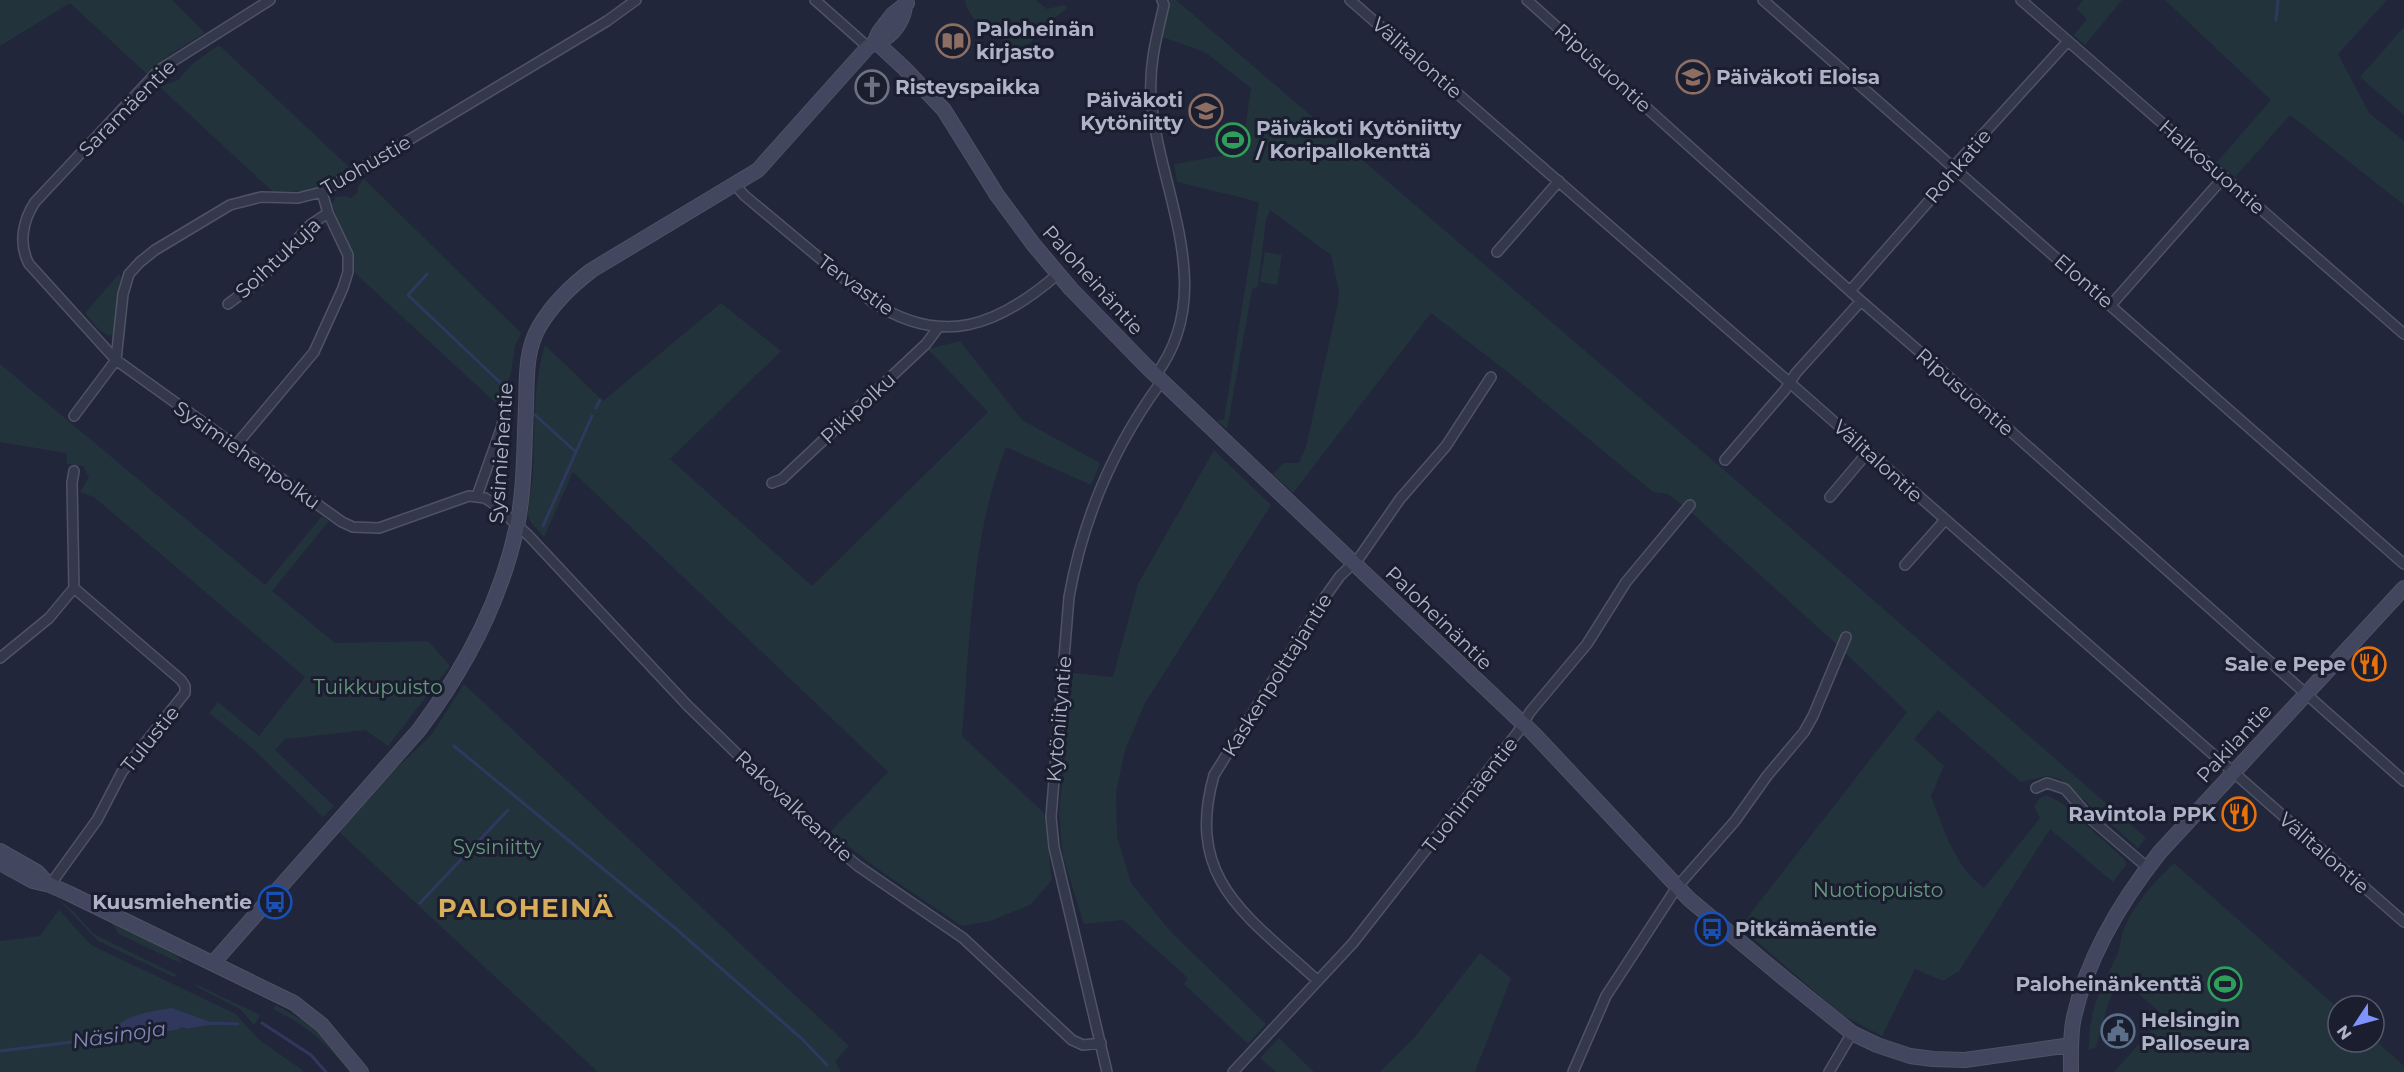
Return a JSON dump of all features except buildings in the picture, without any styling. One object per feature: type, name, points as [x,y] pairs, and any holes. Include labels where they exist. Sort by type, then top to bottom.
[{"type":"street","name":"Saramäentie","points":[[23,248],[25,222],[35,202],[159,70],[270,0]]},
{"type":"street","name":"Tuohustie","points":[[116,360],[123,294],[129,274],[155,250],[244,199],[298,198],[322,192],[608,21],[636,0]]},
{"type":"street","points":[[815,0],[872,44]]},
{"type":"street","name":"Ripusuontie","points":[[1527,0],[1860,301],[1979,403],[2404,781]]},
{"type":"street","name":"Elontie","points":[[1763,0],[2404,564]]},
{"type":"street","name":"Halkosuontie","points":[[2021,0],[2404,334]]},
{"type":"street","name":"Välitalontie","points":[[1352,1],[1790,382],[2404,922]]},
{"type":"street","name":"Sysimiehentie","points":[[213,963],[311,849],[419,730],[463,666],[494,601],[517,525],[523,475],[527,363],[538,328],[572,286],[592,270],[735,185],[764,164],[872,44],[892,15],[905,2]]},
{"type":"street","name":"Kytöniityntie","points":[[1107,1072],[1051,831],[1069,597],[1082,543],[1101,484],[1123,439],[1158,379],[1174,345],[1181,315],[1185,280],[1179,228],[1151,97],[1154,48],[1163,2]]},
{"type":"street","name":"Rohkatie","points":[[1850,291],[1955,170],[1957,163],[2068,41]]},
{"type":"street","name":"Paloheinäntie","points":[[872,44],[905,69],[944,110],[1008,212],[1058,274],[1158,379],[1523,724],[1677,887],[1779,974],[1852,1033],[1893,1051],[1939,1060],[1965,1060],[2071,1045]]},
{"type":"street","points":[[2111,305],[2223,178]]},
{"type":"street","points":[[1497,252],[1559,182]]},
{"type":"street","name":"Tervastie","points":[[735,185],[744,196],[871,302],[894,315],[938,328],[982,322],[994,317],[1058,274]]},
{"type":"street","points":[[236,445],[314,352],[343,288],[348,272],[348,255],[328,213],[322,192]]},
{"type":"street","name":"Soihtukuja","points":[[228,304],[260,280],[310,225],[328,213]]},
{"type":"street","name":"Sysimiehenpolku","points":[[23,248],[29,264],[116,360],[330,514],[353,527],[379,528],[462,498],[477,496]]},
{"type":"street","points":[[1725,460],[1785,390],[1796,373],[1860,301]]},
{"type":"street","name":"Pikipolku","points":[[772,483],[782,479],[926,344],[938,328]]},
{"type":"street","points":[[74,416],[116,360]]},
{"type":"street","name":"Kaskenpolttajantie","points":[[1318,981],[1244,913],[1219,878],[1208,846],[1206,803],[1214,775],[1325,597],[1340,576],[1364,552],[1400,499],[1446,446],[1491,377]]},
{"type":"street","points":[[504,413],[502,426],[477,496],[494,504],[517,525]]},
{"type":"street","points":[[1830,496],[1868,452]]},
{"type":"street","points":[[0,658],[49,618],[74,588],[72,483],[74,471]]},
{"type":"street","name":"Tuohimäentie","points":[[1233,1072],[1386,904],[1530,712],[1587,644],[1626,582],[1690,506]]},
{"type":"street","points":[[1905,566],[1945,520]]},
{"type":"street","name":"Rakovalkeantie","points":[[517,525],[687,705],[838,851],[963,939],[1072,1040],[1083,1045],[1101,1043]]},
{"type":"street","name":"Tulustie","points":[[50,885],[97,820],[122,772],[185,693],[185,686],[181,680],[74,588]]},
{"type":"street","name":"Pakilantie","points":[[2071,1072],[2073,1019],[2092,961],[2112,921],[2148,868],[2232,773],[2404,588]]},
{"type":"street","points":[[1573,1072],[1606,996],[1677,887],[1735,821],[1767,776],[1804,732],[1846,637]]},
{"type":"street","points":[[2036,788],[2047,783],[2065,789],[2092,820],[2148,868]]},
{"type":"street","points":[[0,851],[37,872],[50,885]]},
{"type":"street","points":[[0,863],[33,881],[50,885],[213,963],[305,1010],[322,1025],[361,1072]]},
{"type":"street","points":[[1829,1072],[1852,1033]]},
{"type":"green space","points":[[0,0],[172,0],[205,33],[172,53],[147,74],[70,3],[0,46]]},
{"type":"green space","points":[[965,0],[1036,0],[1047,9],[1064,5],[1068,8],[1048,22],[1030,43],[1014,50],[1009,42],[1005,43],[998,27],[982,33]]},
{"type":"green space","name":"Nuotiopuisto","points":[[1168,0],[1176,0],[1724,470],[2146,838],[2138,848],[2060,779],[2047,776],[2021,782],[1938,710],[1914,739],[1944,766],[1931,796],[1951,846],[1974,880],[1984,888],[2040,818],[2034,806],[2040,798],[2047,795],[2063,804],[2124,859],[2126,865],[2113,882],[2050,829],[1959,971],[1943,981],[1915,969],[1882,1036],[1842,1015],[1740,927],[1907,712],[1693,514],[1668,494],[1653,492],[1509,373],[1431,313],[1293,493],[1273,474],[1284,463],[1299,463],[1306,447],[1339,291],[1331,255],[1270,210],[1266,220],[1258,286],[1252,290],[1227,429],[1217,421],[1224,419],[1259,202],[1177,182],[1174,164],[1242,152],[1251,88],[1205,52],[1162,37],[1169,8]]},
{"type":"green space","points":[[2083,0],[2122,0],[2085,45],[2074,35],[2087,19],[2076,9]]},
{"type":"green space","points":[[2165,0],[2387,0],[2338,54],[2369,113],[2404,141],[2404,205],[2290,115],[2235,177],[2217,162],[2271,100]]},
{"type":"green space","points":[[2404,27],[2404,115],[2360,77]]},
{"type":"green space","points":[[219,45],[349,167],[313,191],[273,192],[160,87],[178,80],[192,64]]},
{"type":"green space","points":[[364,179],[521,333],[515,346],[511,373],[498,405],[355,273],[353,258],[332,205],[335,197],[351,198],[358,192],[358,186]]},
{"type":"green space","points":[[1265,252],[1282,255],[1277,285],[1260,282]]},
{"type":"green space","points":[[119,274],[121,279],[114,333],[109,336],[99,330],[85,313]]},
{"type":"green space","points":[[721,303],[781,351],[670,459],[812,586],[988,412],[928,349],[960,341],[1022,420],[1100,463],[1091,485],[1006,447],[985,516],[979,553],[970,627],[962,736],[1044,813],[1052,880],[1030,905],[990,921],[962,926],[882,872],[830,832],[888,772],[573,472],[544,537],[530,520],[528,509],[533,476],[536,393],[545,345],[603,401]]},
{"type":"green space","name":"Tuikkupuisto","points":[[0,364],[265,585],[322,516],[329,521],[272,591],[335,643],[428,641],[450,666],[388,746],[365,730],[285,739],[275,750],[334,806],[323,817],[250,746],[209,713],[218,702],[259,736],[305,677],[94,497],[80,492],[89,477],[83,466],[67,464],[66,453],[0,442]]},
{"type":"green space","points":[[1214,450],[1271,505],[1145,703],[1125,750],[1116,792],[1117,837],[1131,883],[1171,932],[1266,1024],[1248,1044],[1184,984],[1188,978],[1123,920],[1084,924],[1063,857],[1059,813],[1073,673],[1113,677],[1138,584]]},
{"type":"green space","name":"Sysiniitty","points":[[464,684],[849,1046],[835,1061],[841,1072],[598,1072],[339,832],[383,781],[432,734]]},
{"type":"green space","points":[[2174,863],[2326,997],[2326,1054],[2386,1054],[2386,1050],[2404,1066],[2404,1072],[2114,1072],[2164,1016],[2119,977],[2107,1007],[2096,1047],[2089,1050],[2093,1012],[2119,949],[2126,924],[2144,895]]},
{"type":"green space","points":[[55,896],[73,911],[94,934],[177,975],[174,977],[98,941]]},
{"type":"green space","points":[[59,910],[91,945],[236,1014],[257,1038],[305,1072],[0,1072],[0,941],[40,936]]},
{"type":"green space","points":[[109,919],[178,956],[182,964],[119,934]]},
{"type":"green space","points":[[1480,953],[1511,978],[1475,1072],[1380,1072],[1414,1038]]},
{"type":"green space","points":[[195,984],[260,1015],[254,1025],[240,1009]]},
{"type":"green space","points":[[276,1005],[304,1021],[308,1018],[355,1072],[349,1072],[323,1043],[297,1022],[273,1009]]},
{"type":"green space","points":[[1279,1038],[1314,1072],[1276,1072],[1260,1058]]},
{"type":"water","points":[[172,1008],[213,1023],[107,1039],[111,1031],[126,1020],[144,1013]]},
{"type":"waterway","points":[[2276,20],[2278,0]]},
{"type":"waterway","points":[[427,274],[408,295],[507,389]]},
{"type":"waterway","points":[[596,408],[600,400]]},
{"type":"waterway","points":[[535,415],[576,452]]},
{"type":"waterway","points":[[543,526],[592,416]]},
{"type":"waterway","points":[[454,746],[675,928],[801,1038],[827,1065]]},
{"type":"waterway","points":[[420,903],[508,810]]},
{"type":"waterway","name":"Näsinoja","points":[[186,1027],[213,1023],[238,1024]]},
{"type":"waterway","name":"Näsinoja","points":[[262,1023],[311,1055],[326,1072]]},
{"type":"waterway","name":"Näsinoja","points":[[160,1031],[177,1028]]},
{"type":"waterway","name":"Näsinoja","points":[[130,1035],[150,1032]]},
{"type":"waterway","name":"Näsinoja","points":[[0,1051],[120,1036]]},
{"type":"place","name":"Paloheinän kirjasto","points":[[953,41]]},
{"type":"place","name":"Päiväkoti Eloisa","points":[[1693,77]]},
{"type":"place","name":"Risteyspaikka","points":[[872,87]]},
{"type":"place","name":"Päiväkoti Kytöniitty","points":[[1206,111]]},
{"type":"place","name":"Päiväkoti Kytöniitty / Koripallokenttä","points":[[1233,140]]},
{"type":"place","name":"Sale e Pepe","points":[[2369,664]]},
{"type":"place","name":"Ravintola PPK","points":[[2239,814]]},
{"type":"place","name":"Kuusmiehentie","points":[[275,902]]},
{"type":"place","name":"Pitkämäentie","points":[[1712,929]]},
{"type":"place","name":"Paloheinänkenttä","points":[[2225,984]]},
{"type":"place","name":"Helsingin Palloseura","points":[[2118,1031]]},
{"type":"district","name":"PALOHEINÄ","points":[[526,908]]}]
